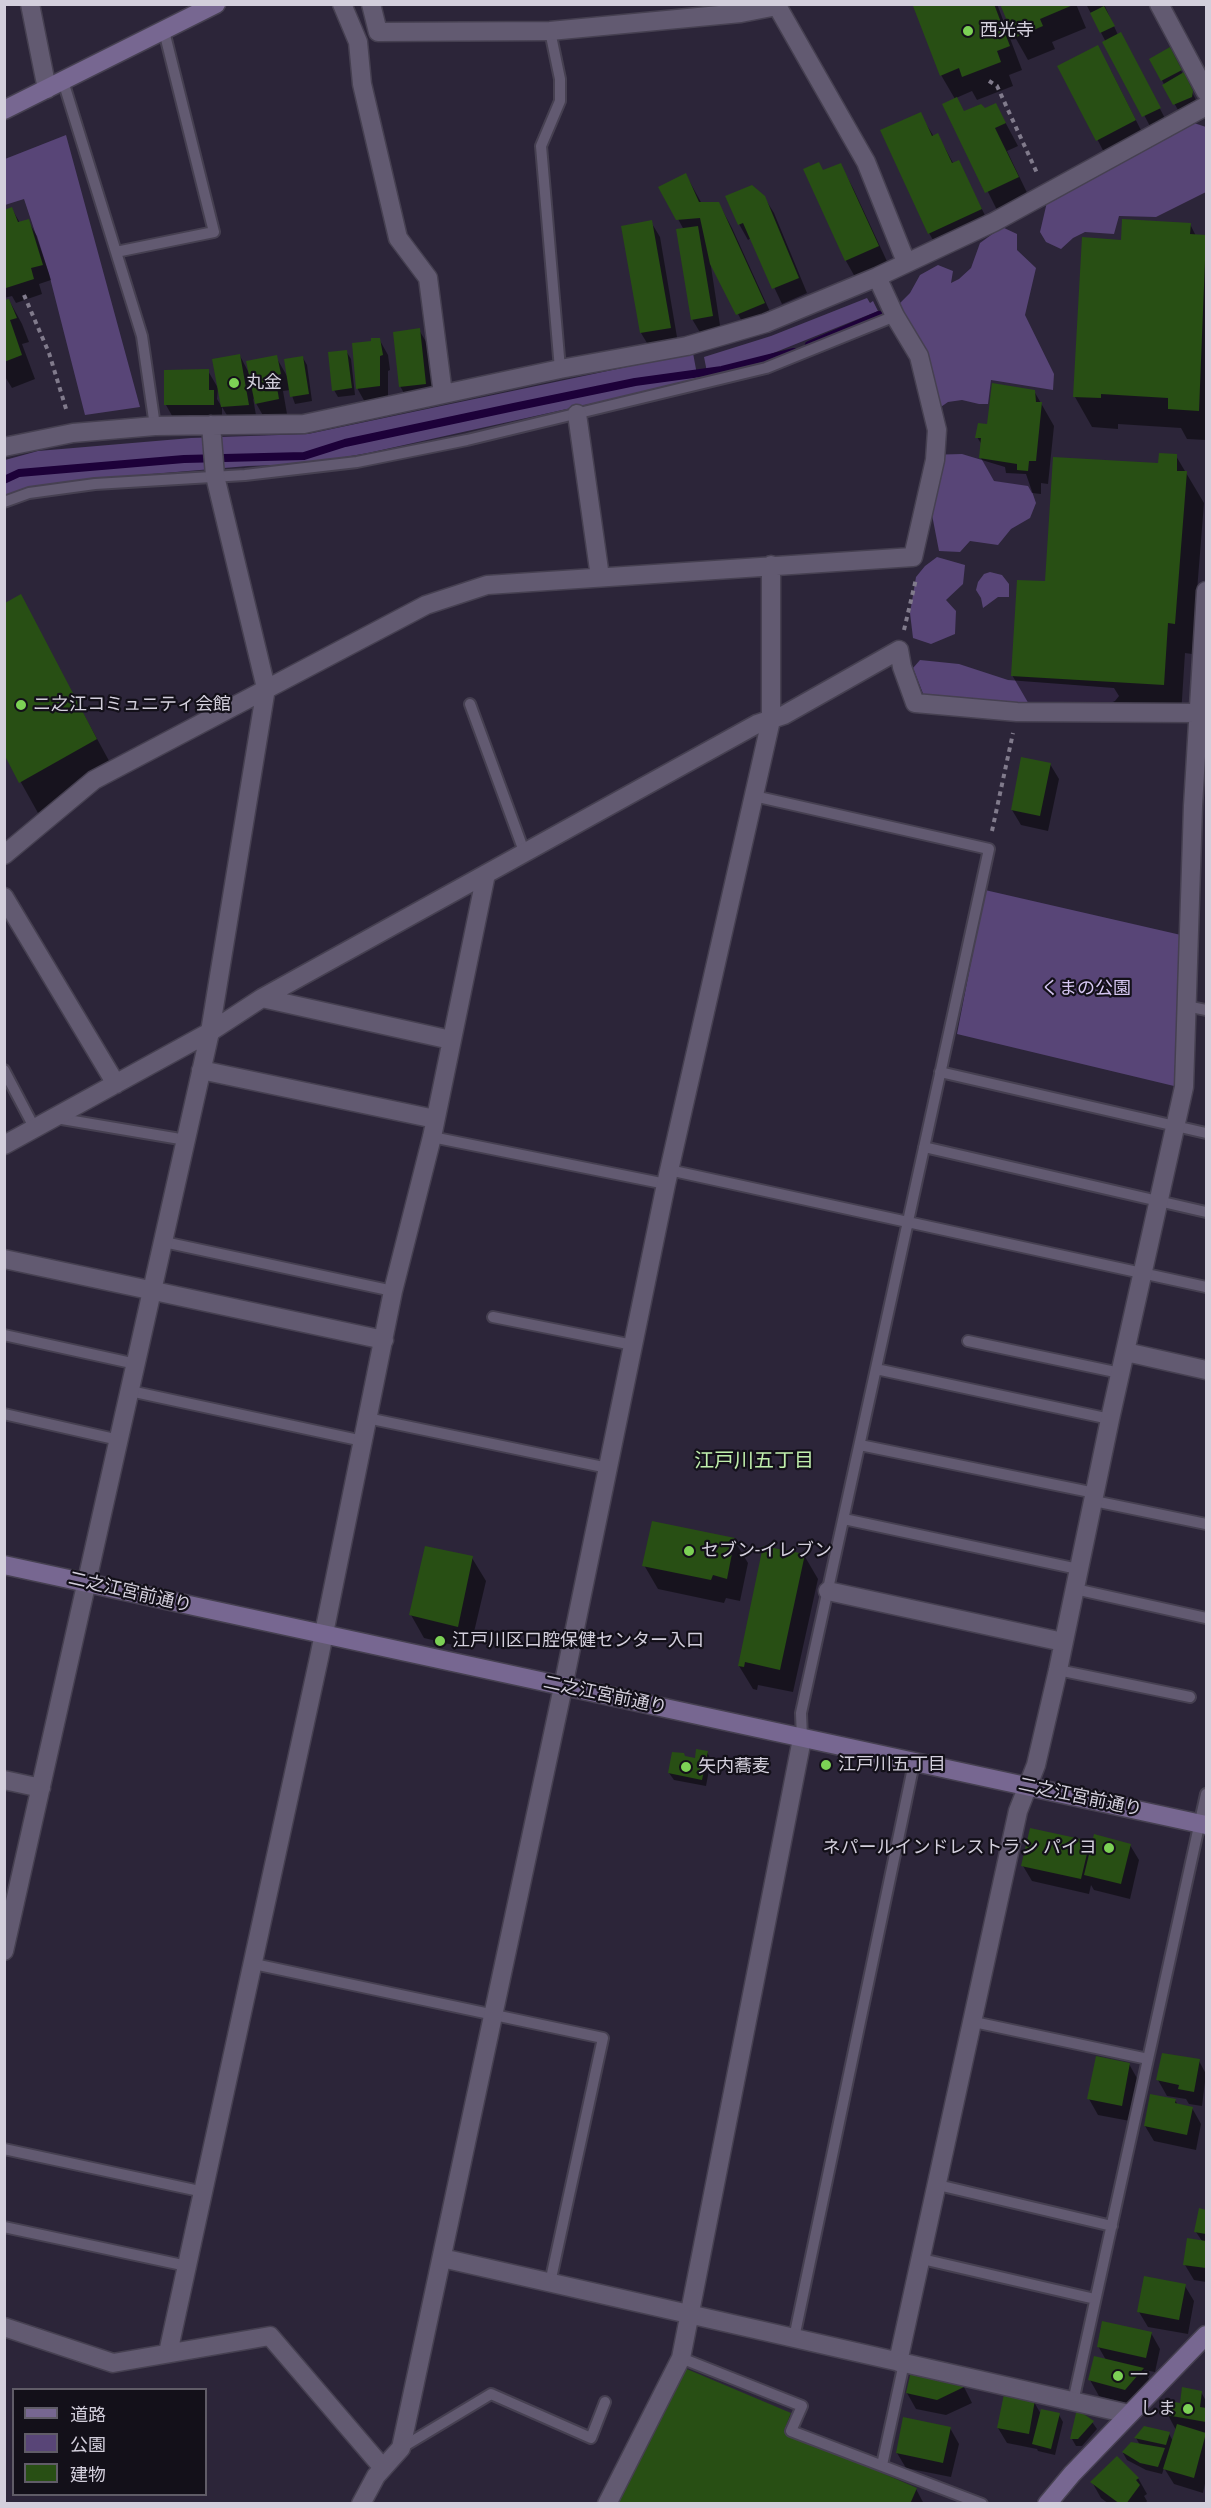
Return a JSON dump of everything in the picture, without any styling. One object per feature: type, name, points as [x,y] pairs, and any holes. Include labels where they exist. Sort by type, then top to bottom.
[{"type":"street","points":[[30,4],[55,85]]},
{"type":"street","points":[[4,110],[216,4]]},
{"type":"street","points":[[342,4],[358,42],[362,84],[398,238],[428,278],[443,394]]},
{"type":"street","points":[[371,4],[378,32],[550,31],[741,13],[776,5],[866,162],[906,262]]},
{"type":"street","points":[[1159,4],[1206,92]]},
{"type":"street","points":[[4,447],[73,433],[155,426],[304,424],[560,369],[687,346],[766,323],[878,277],[994,222],[1206,106]]},
{"type":"street","points":[[4,855],[94,780],[426,605],[488,585],[913,557],[935,460],[937,430],[919,356],[895,316],[878,277]]},
{"type":"street","points":[[577,414],[600,577]]},
{"type":"street","points":[[5,1950],[12,1878],[41,1788],[154,1291],[210,1032],[266,688],[215,476],[211,425]]},
{"type":"street","points":[[361,2504],[383,2468],[401,2448],[563,1687],[668,1177],[771,720],[771,565]]},
{"type":"street","points":[[901,2363],[1018,1811],[1029,1787],[1058,1670],[1110,1419],[1184,1087],[1206,591]]},
{"type":"street","points":[[4,1145],[210,1032],[262,998],[757,724],[784,715],[899,650],[902,667],[915,703],[1017,712],[1202,717]]},
{"type":"street","points":[[168,2353],[324,1635],[393,1291],[433,1128],[486,874]]},
{"type":"street","points":[[4,897],[116,1084]]},
{"type":"street","points":[[262,998],[452,1040]]},
{"type":"street","points":[[201,1070],[433,1128]]},
{"type":"street","points":[[4,1259],[384,1340]]},
{"type":"street","points":[[1126,1352],[1206,1370]]},
{"type":"street","name":"二之江宮前通り","points":[[4,1565],[1203,1824]]},
{"type":"street","points":[[828,1591],[1063,1642]]},
{"type":"street","points":[[607,2504],[681,2358],[802,1738]]},
{"type":"street","points":[[4,1780],[41,1788]]},
{"type":"street","points":[[442,2258],[1129,2414]]},
{"type":"street","points":[[4,2327],[113,2363],[270,2336],[383,2468]]},
{"type":"street","points":[[1047,2504],[1072,2474],[1206,2335]]},
{"type":"lane","points":[[116,252],[214,232],[164,31]]},
{"type":"lane","points":[[550,31],[560,79],[560,101],[541,146],[560,369]]},
{"type":"lane","points":[[55,85],[116,252],[142,336],[155,426]]},
{"type":"lane","points":[[4,502],[29,493],[95,484],[245,475],[357,462],[577,414],[766,368],[895,316]]},
{"type":"lane","points":[[470,704],[525,854]]},
{"type":"lane","points":[[754,796],[989,849],[801,1713],[802,1738]]},
{"type":"lane","points":[[1186,1006],[1206,1010]]},
{"type":"lane","points":[[4,1070],[35,1129]]},
{"type":"lane","points":[[940,1072],[1206,1133]]},
{"type":"lane","points":[[55,1118],[186,1140]]},
{"type":"lane","points":[[433,1128],[668,1177],[908,1222],[1206,1287]]},
{"type":"lane","points":[[924,1147],[1206,1212]]},
{"type":"lane","points":[[164,1242],[393,1291]]},
{"type":"lane","points":[[493,1317],[633,1345]]},
{"type":"lane","points":[[4,1335],[136,1364]]},
{"type":"lane","points":[[968,1341],[1120,1373]]},
{"type":"lane","points":[[876,1369],[1110,1419]]},
{"type":"lane","points":[[130,1391],[363,1441]]},
{"type":"lane","points":[[4,1414],[119,1440]]},
{"type":"lane","points":[[367,1418],[608,1468]]},
{"type":"lane","points":[[860,1444],[1206,1524]]},
{"type":"lane","points":[[844,1519],[1078,1569]]},
{"type":"lane","points":[[1075,1589],[1206,1618]]},
{"type":"lane","points":[[1058,1670],[1190,1697]]},
{"type":"lane","points":[[794,2338],[914,1763]]},
{"type":"lane","points":[[1073,2402],[1148,2060],[1203,1824],[1206,1794]]},
{"type":"lane","points":[[254,1964],[603,2038],[550,2283]]},
{"type":"lane","points":[[974,2022],[1148,2060]]},
{"type":"lane","points":[[4,2149],[204,2192]]},
{"type":"lane","points":[[939,2185],[1112,2226]]},
{"type":"lane","points":[[4,2227],[187,2266]]},
{"type":"lane","points":[[922,2259],[1095,2299]]},
{"type":"lane","points":[[681,2358],[802,2406],[791,2431],[982,2504]]},
{"type":"lane","points":[[882,2465],[901,2363]]},
{"type":"lane","points":[[401,2448],[490,2394],[591,2438],[605,2402]]},
{"type":"path","points":[[989,81],[997,86],[1047,193]]},
{"type":"path","points":[[24,295],[49,353],[73,433]]},
{"type":"path","points":[[899,650],[919,566],[913,557]]},
{"type":"path","points":[[989,849],[1017,712]]},
{"type":"green space","points":[[1194,123],[1206,127],[1206,192],[1156,217],[1119,216],[1114,234],[1085,232],[1073,238],[1061,249],[1046,242],[1040,232],[1047,202]]},
{"type":"green space","points":[[66,135],[140,407],[85,415],[49,274],[24,199],[5,205],[5,159]]},
{"type":"green space","points":[[1002,227],[1017,234],[1017,250],[1036,268],[1025,315],[1054,374],[1053,390],[991,380],[988,404],[962,400],[948,402],[935,411],[897,306],[910,293],[920,275],[938,265],[953,271],[951,283],[959,279],[971,268],[980,243]]},
{"type":"green space","points":[[867,298],[870,303],[873,301],[878,311],[751,362],[707,372],[704,357],[771,336]]},
{"type":"green space","points":[[693,353],[698,380],[368,453],[305,464],[248,466],[54,484],[5,496],[5,460],[38,451],[191,438],[308,434]]},
{"type":"green space","points":[[962,454],[1005,467],[1006,473],[1026,474],[1036,503],[1030,518],[1011,529],[998,545],[970,541],[960,552],[939,551],[927,489],[926,455]]},
{"type":"green space","points":[[937,557],[965,565],[963,584],[946,600],[956,611],[955,634],[931,644],[913,638],[910,613],[916,577]]},
{"type":"green space","points":[[990,572],[1002,575],[1009,584],[1009,597],[998,597],[983,608],[976,590],[984,574]]},
{"type":"green space","points":[[920,660],[959,664],[1008,680],[1114,688],[1119,696],[1115,701],[1103,706],[980,701],[924,696],[913,668]]},
{"type":"green space","name":"くまの公園","points":[[985,890],[1181,935],[1174,1086],[957,1034]]},
{"type":"building","points":[[919,4],[994,4],[1010,46],[997,51],[1001,62],[962,77],[959,68],[940,76],[913,6]]},
{"type":"building","points":[[1000,4],[1073,5],[1040,19],[1043,26],[1014,38]]},
{"type":"building","points":[[1104,6],[1115,26],[1100,33],[1090,13]]},
{"type":"building","points":[[1121,32],[1161,108],[1142,117],[1102,42]]},
{"type":"building","points":[[1098,45],[1136,120],[1096,141],[1057,66]]},
{"type":"building","points":[[1170,47],[1182,70],[1161,81],[1149,59]]},
{"type":"building","points":[[1184,72],[1193,91],[1192,97],[1173,105],[1162,85]]},
{"type":"building","points":[[957,97],[964,111],[981,104],[985,108],[996,103],[1006,123],[995,128],[1019,177],[985,193],[942,104]]},
{"type":"building","points":[[921,112],[932,136],[938,133],[952,163],[959,160],[982,209],[928,234],[880,130]]},
{"type":"building","points":[[819,162],[823,170],[841,163],[879,246],[845,261],[803,169]]},
{"type":"building","points":[[686,173],[699,202],[719,202],[765,303],[736,315],[710,264],[700,218],[676,220],[658,187]]},
{"type":"building","points":[[752,185],[765,196],[799,278],[772,289],[743,223],[738,225],[725,196]]},
{"type":"building","points":[[12,207],[18,222],[29,219],[43,265],[31,268],[34,279],[6,288],[4,210]]},
{"type":"building","points":[[1122,219],[1191,223],[1190,234],[1206,235],[1199,411],[1168,409],[1168,398],[1101,394],[1101,398],[1073,397],[1082,237],[1121,240]]},
{"type":"building","points":[[652,220],[671,328],[640,333],[621,226]]},
{"type":"building","points":[[698,226],[713,316],[691,320],[676,229]]},
{"type":"building","points":[[9,299],[17,318],[10,320],[22,355],[4,362],[4,300]]},
{"type":"building","points":[[420,328],[426,384],[399,387],[393,332]]},
{"type":"building","points":[[371,338],[380,338],[383,355],[380,356],[380,386],[356,389],[352,343],[371,341]]},
{"type":"building","points":[[347,350],[352,388],[332,391],[328,352]]},
{"type":"building","points":[[240,354],[249,405],[221,407],[212,359]]},
{"type":"building","points":[[277,355],[281,374],[275,376],[279,399],[255,404],[246,361]]},
{"type":"building","points":[[303,356],[309,394],[290,397],[284,359]]},
{"type":"building","points":[[209,369],[209,390],[214,390],[214,405],[164,405],[164,370]]},
{"type":"building","points":[[992,383],[1035,390],[1036,402],[1042,402],[1036,461],[1029,461],[1028,471],[1017,470],[1017,464],[979,458],[981,438],[975,438],[978,423],[987,424]]},
{"type":"building","points":[[1159,453],[1177,454],[1177,471],[1187,471],[1175,624],[1168,623],[1164,685],[1011,676],[1017,580],[1045,581],[1053,457],[1158,463]]},
{"type":"building","points":[[21,594],[97,739],[19,783],[5,756],[5,603]]},
{"type":"building","points":[[1021,757],[1051,763],[1040,816],[1011,810]]},
{"type":"building","points":[[652,1521],[735,1538],[727,1579],[713,1575],[711,1580],[642,1566]]},
{"type":"building","points":[[425,1546],[473,1556],[458,1627],[409,1615]]},
{"type":"building","points":[[763,1546],[805,1554],[780,1670],[745,1662],[744,1667],[738,1666]]},
{"type":"building","points":[[696,1749],[708,1751],[702,1780],[668,1773],[672,1752],[684,1753],[685,1756],[695,1758]]},
{"type":"building","points":[[1030,1828],[1090,1841],[1081,1879],[1021,1866]]},
{"type":"building","points":[[1094,1834],[1131,1844],[1121,1884],[1084,1875]]},
{"type":"building","points":[[1162,2053],[1200,2059],[1194,2092],[1178,2089],[1179,2085],[1156,2080]]},
{"type":"building","points":[[1096,2056],[1130,2063],[1122,2106],[1087,2099]]},
{"type":"building","points":[[1150,2094],[1176,2099],[1175,2103],[1193,2107],[1187,2135],[1144,2126]]},
{"type":"building","points":[[1199,2208],[1206,2210],[1206,2234],[1194,2232]]},
{"type":"building","points":[[1187,2238],[1206,2241],[1206,2268],[1183,2265]]},
{"type":"building","points":[[1144,2276],[1186,2284],[1179,2320],[1137,2312]]},
{"type":"building","points":[[1102,2321],[1152,2332],[1146,2358],[1097,2347]]},
{"type":"building","points":[[1094,2356],[1144,2368],[1125,2390],[1088,2380]]},
{"type":"building","points":[[682,2367],[791,2413],[784,2431],[917,2488],[910,2504],[618,2504]]},
{"type":"building","points":[[911,2371],[964,2384],[964,2387],[937,2400],[906,2393]]},
{"type":"building","points":[[1182,2387],[1202,2391],[1200,2407],[1206,2408],[1206,2422],[1166,2415],[1169,2401],[1180,2403]]},
{"type":"building","points":[[1004,2394],[1035,2400],[1029,2434],[997,2428]]},
{"type":"building","points":[[1041,2409],[1060,2413],[1051,2449],[1032,2444]]},
{"type":"building","points":[[1076,2413],[1082,2413],[1094,2421],[1078,2439],[1070,2439]]},
{"type":"building","points":[[903,2417],[951,2427],[943,2463],[896,2453]]},
{"type":"building","points":[[1177,2424],[1206,2433],[1194,2478],[1163,2469]]},
{"type":"building","points":[[1144,2426],[1170,2432],[1166,2445],[1134,2438]]},
{"type":"building","points":[[1131,2442],[1165,2448],[1158,2467],[1140,2463],[1122,2452]]},
{"type":"building","points":[[1117,2456],[1139,2478],[1136,2480],[1140,2485],[1126,2504],[1120,2504],[1090,2482]]},
{"type":"waterway","points":[[809,345],[879,315]]},
{"type":"waterway","points":[[4,480],[19,473],[184,459],[304,456],[345,443],[514,407],[635,382],[722,370],[794,352]]},
{"type":"place","name":"西光寺","points":[[968,31]]},
{"type":"place","name":"丸金","points":[[234,383]]},
{"type":"place","name":"ニ之江コミュニティ会館","points":[[21,705]]},
{"type":"place","name":"セブン-イレブン","points":[[689,1551]]},
{"type":"place","name":"江戸川区口腔保健センター入口","points":[[440,1641]]},
{"type":"place","name":"江戸川五丁目","points":[[826,1765]]},
{"type":"place","name":"矢内蕎麦","points":[[686,1767]]},
{"type":"place","name":"ネパールインドレストラン パイヨ","points":[[1109,1848]]},
{"type":"place","name":"一","points":[[1118,2376]]},
{"type":"place","name":"しま","points":[[1188,2409]]},
{"type":"district","name":"江戸川五丁目","points":[[754,1462]]}]
